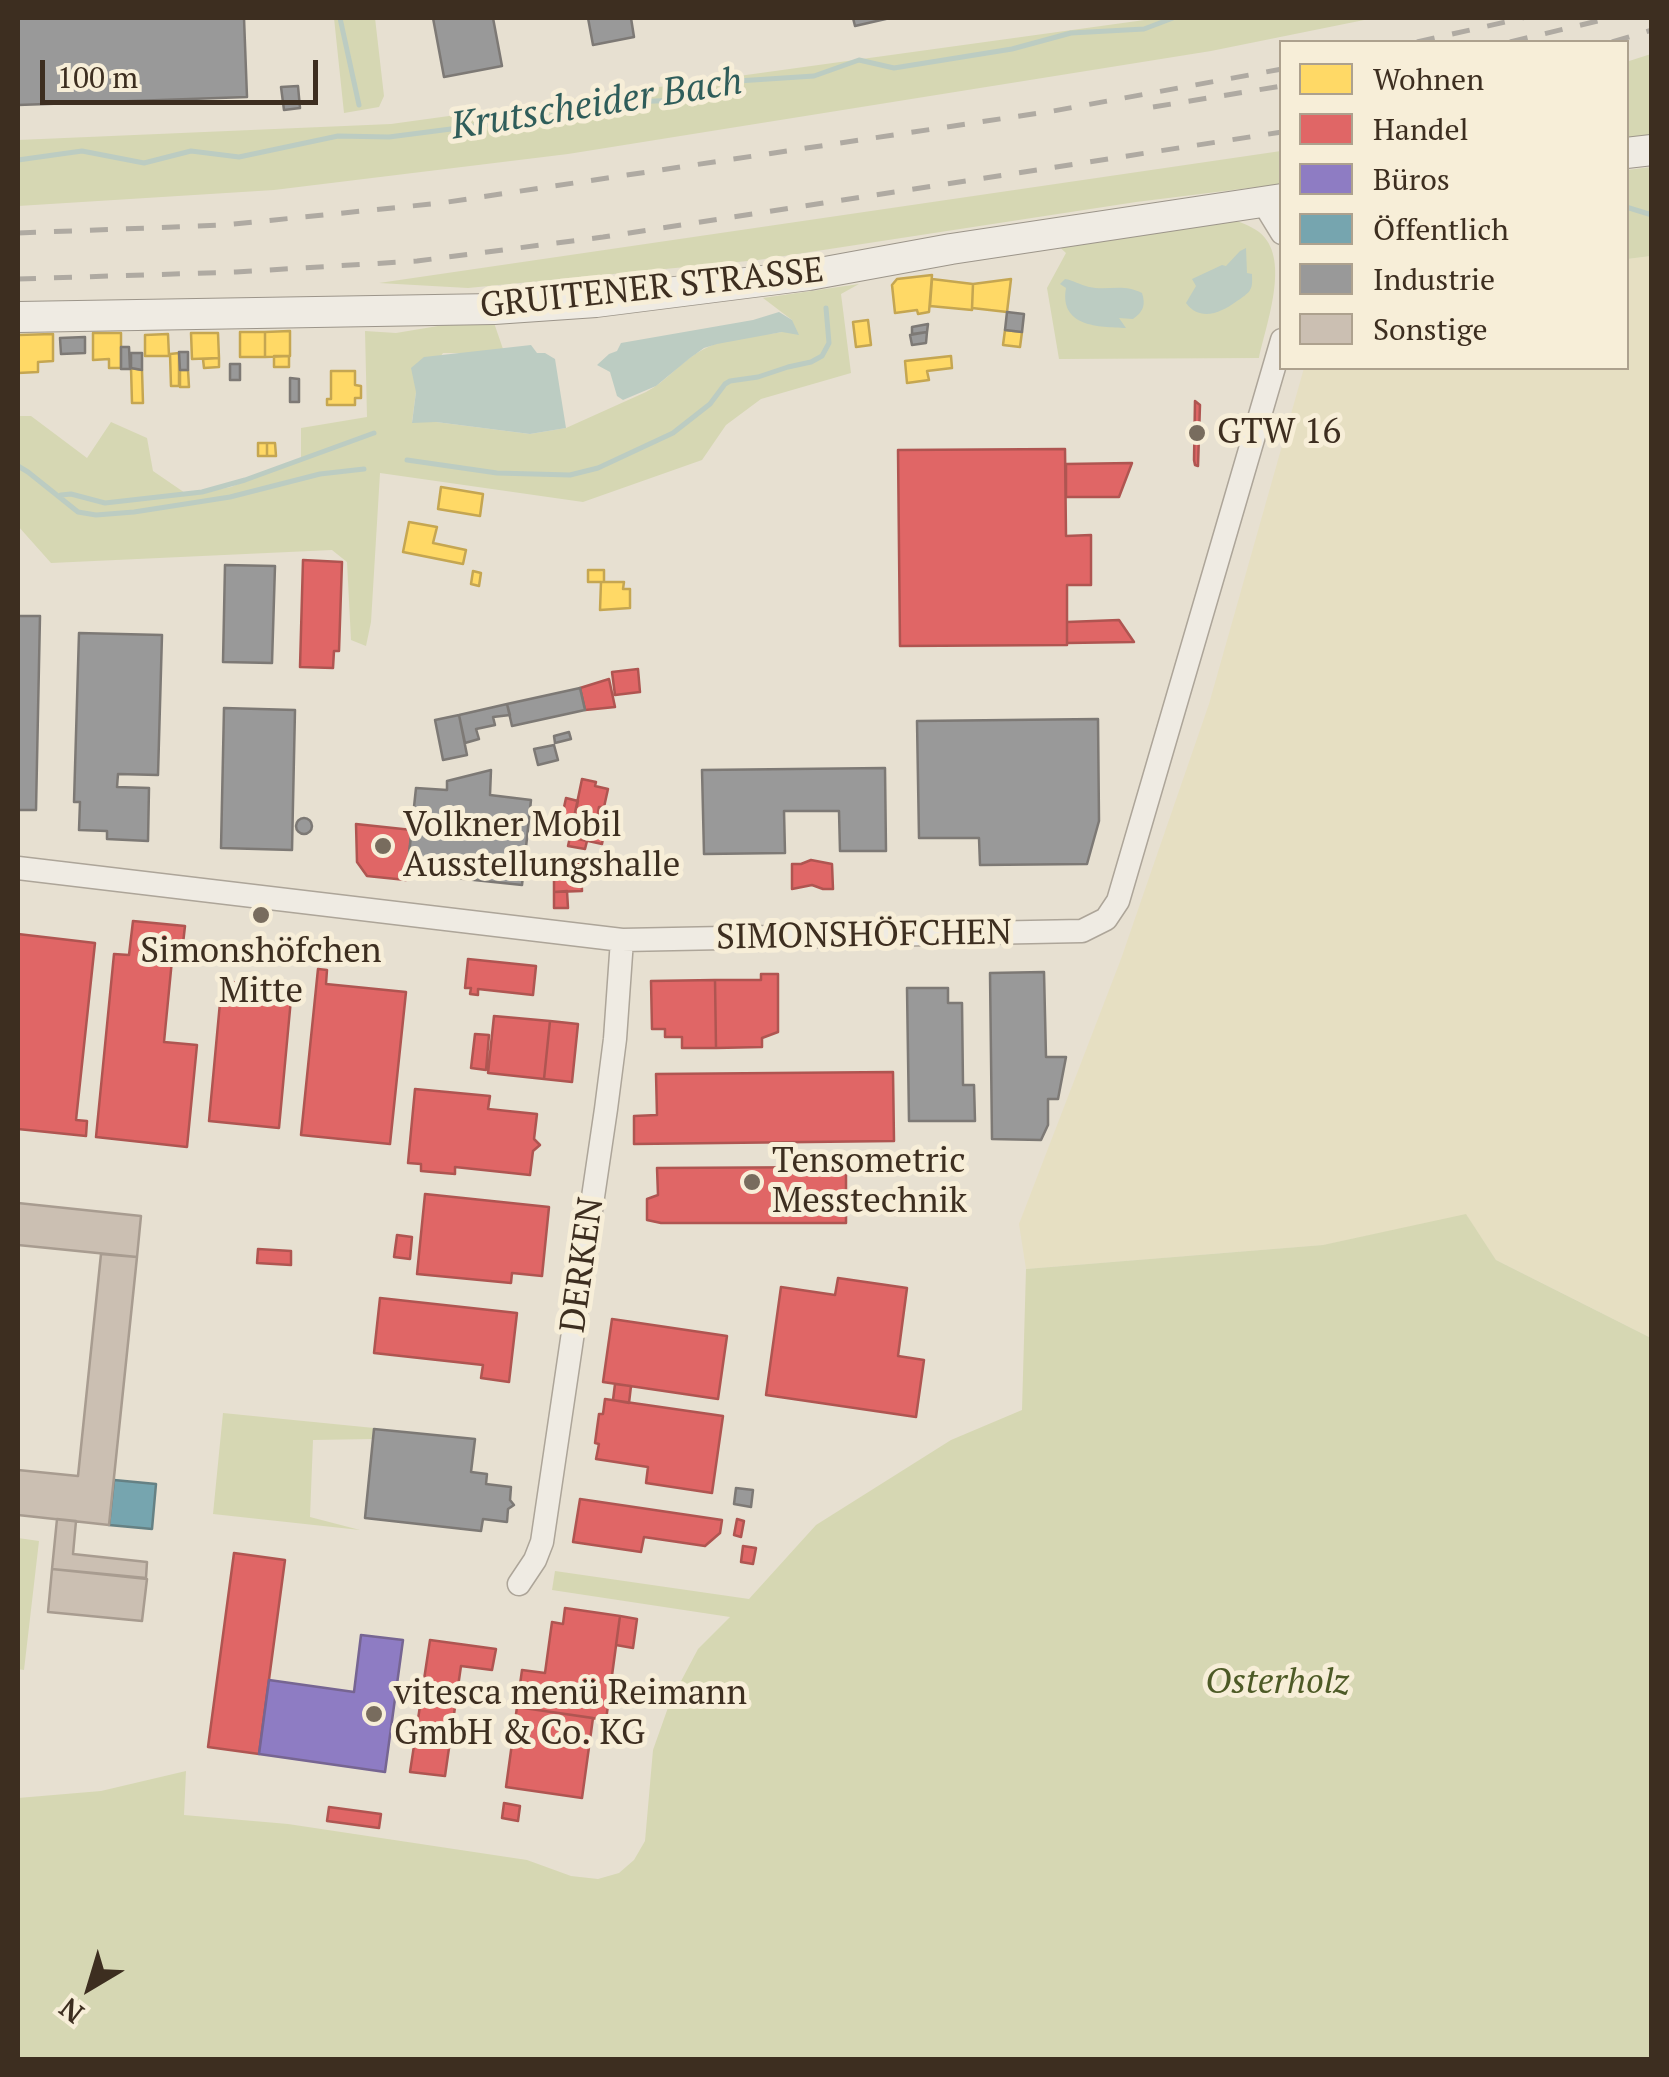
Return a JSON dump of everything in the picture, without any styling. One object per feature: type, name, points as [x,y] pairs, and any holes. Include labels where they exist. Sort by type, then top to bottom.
[{"type":"street","name":"GRUITENER STRASSE","points":[[18,317],[380,312],[596,302],[809,275],[1272,200]]},
{"type":"street","name":"SIMONSHÖFCHEN","points":[[18,868],[622,940],[1082,931],[1106,919],[1118,901],[1279,350]]},
{"type":"street","name":"DERKEN","points":[[519,1584],[542,1542],[606,1109],[622,940]]},
{"type":"shaded area","points":[[1246,248],[1247,273],[1252,274],[1250,291],[1218,312],[1204,314],[1192,309],[1186,303],[1196,286],[1192,279],[1226,266]]},
{"type":"shaded area","points":[[1651,256],[1651,1338],[1496,1260],[1466,1215],[1324,1245],[1026,1269],[1019,1224],[1121,959],[1209,704],[1303,370],[1629,370],[1629,259]]},
{"type":"shaded area","points":[[1065,279],[1089,287],[1135,290],[1142,293],[1143,308],[1133,319],[1119,318],[1126,328],[1083,322],[1069,311],[1066,288],[1060,284]]},
{"type":"shaded area","points":[[779,312],[792,320],[799,335],[782,332],[704,348],[656,386],[623,400],[617,396],[610,372],[597,365],[617,351],[621,343]]},
{"type":"shaded area","points":[[531,345],[537,353],[555,359],[566,428],[530,434],[436,422],[412,423],[416,392],[411,368],[424,357]]},
{"type":"green space","points":[[334,18],[375,18],[384,96],[379,107],[344,113]]},
{"type":"green space","points":[[1159,18],[1374,18],[1211,51],[568,154],[274,190],[18,206],[18,140],[391,124]]},
{"type":"green space","points":[[1651,54],[1651,137],[1629,140],[1629,61]]},
{"type":"green space","points":[[1279,151],[1279,184],[1136,202],[758,260],[468,288],[379,283]]},
{"type":"green space","points":[[1651,167],[1651,256],[1629,259],[1629,170]]},
{"type":"green space","points":[[1237,221],[1265,238],[1275,264],[1273,296],[1259,358],[1059,359],[1047,288],[1066,253],[1052,240]]},
{"type":"green space","points":[[859,284],[841,294],[851,373],[761,399],[726,425],[702,460],[583,502],[380,473],[371,622],[366,646],[351,640],[347,562],[332,550],[51,563],[18,526],[18,416],[31,416],[87,458],[111,422],[147,438],[153,471],[188,495],[231,487],[301,458],[301,428],[367,417],[365,331],[396,333],[492,317],[503,349],[443,353],[416,392],[412,422],[530,434],[566,428],[646,392],[713,345],[782,332],[792,320],[763,298]]},
{"type":"green space","name":"Osterholz","points":[[1466,1214],[1496,1260],[1651,1338],[1651,2059],[18,2059],[18,1798],[101,1791],[186,1771],[184,1815],[288,1824],[527,1860],[571,1876],[598,1879],[619,1873],[634,1860],[645,1841],[653,1750],[670,1702],[698,1649],[730,1617],[552,1590],[555,1571],[749,1599],[816,1525],[951,1440],[1022,1410],[1026,1269],[1323,1245]]},
{"type":"green space","points":[[223,1413],[374,1428],[373,1439],[313,1440],[310,1517],[360,1530],[213,1514]]},
{"type":"green space","points":[[18,1538],[39,1541],[24,1670],[18,1669]]},
{"type":"building: Wohnen","points":[[932,275],[929,312],[895,313],[892,285],[897,279]]},
{"type":"building: Wohnen","points":[[932,279],[973,284],[972,310],[930,306]]},
{"type":"building: Wohnen","points":[[1011,279],[1007,312],[972,308],[973,284]]},
{"type":"building: Wohnen","points":[[868,320],[871,345],[856,347],[853,322]]},
{"type":"building: Wohnen","points":[[1005,330],[1022,332],[1020,347],[1003,345]]},
{"type":"building: Wohnen","points":[[290,331],[290,356],[265,357],[265,332]]},
{"type":"building: Wohnen","points":[[240,332],[265,332],[265,357],[240,357]]},
{"type":"building: Wohnen","points":[[93,333],[121,333],[121,368],[109,368],[109,359],[93,360]]},
{"type":"building: Wohnen","points":[[191,333],[218,333],[219,358],[192,359]]},
{"type":"building: Wohnen","points":[[53,334],[53,361],[38,362],[38,372],[18,373],[18,335]]},
{"type":"building: Wohnen","points":[[168,334],[169,356],[145,356],[145,335]]},
{"type":"building: Wohnen","points":[[179,353],[179,386],[171,386],[170,354]]},
{"type":"building: Wohnen","points":[[274,356],[289,356],[289,367],[274,367]]},
{"type":"building: Wohnen","points":[[951,356],[952,368],[927,371],[929,380],[907,383],[905,361]]},
{"type":"building: Wohnen","points":[[219,358],[219,367],[204,368],[203,359]]},
{"type":"building: Wohnen","points":[[131,368],[142,370],[143,403],[132,403]]},
{"type":"building: Wohnen","points":[[180,370],[188,370],[189,387],[180,387]]},
{"type":"building: Wohnen","points":[[331,371],[355,371],[355,385],[361,386],[361,398],[355,398],[355,405],[327,405],[327,399],[331,399]]},
{"type":"building: Wohnen","points":[[258,443],[267,443],[267,456],[258,456]]},
{"type":"building: Wohnen","points":[[267,443],[275,443],[276,456],[267,456]]},
{"type":"building: Wohnen","points":[[441,487],[483,494],[480,516],[438,509]]},
{"type":"building: Wohnen","points":[[409,522],[437,527],[433,543],[466,550],[463,564],[403,552]]},
{"type":"building: Wohnen","points":[[588,570],[604,570],[604,582],[588,582]]},
{"type":"building: Wohnen","points":[[473,571],[481,573],[479,586],[471,584]]},
{"type":"building: Wohnen","points":[[601,582],[624,582],[623,589],[630,589],[630,608],[600,610]]},
{"type":"building: Handel","name":"GTW 16","points":[[1195,401],[1200,405],[1198,466],[1194,460]]},
{"type":"building: Handel","points":[[1065,449],[1066,536],[1091,535],[1091,585],[1067,585],[1067,645],[900,646],[898,450]]},
{"type":"building: Handel","points":[[1132,463],[1119,497],[1066,497],[1066,464]]},
{"type":"building: Handel","points":[[303,560],[342,562],[339,651],[334,651],[333,668],[300,667]]},
{"type":"building: Handel","points":[[1119,620],[1134,642],[1067,643],[1067,622]]},
{"type":"building: Handel","points":[[638,669],[640,692],[615,695],[612,672]]},
{"type":"building: Handel","points":[[609,679],[615,707],[585,710],[580,688]]},
{"type":"building: Handel","points":[[582,779],[608,789],[597,819],[606,821],[602,844],[570,837]]},
{"type":"building: Handel","points":[[566,798],[578,801],[570,837],[558,835]]},
{"type":"building: Handel","name":"Volkner Mobil Ausstellungshalle","points":[[356,824],[412,830],[406,880],[367,876],[357,862]]},
{"type":"building: Handel","points":[[570,837],[587,841],[585,849],[568,846]]},
{"type":"building: Handel","points":[[811,860],[832,864],[833,889],[812,885],[792,889],[792,864]]},
{"type":"building: Handel","points":[[581,863],[582,891],[554,892],[554,864]]},
{"type":"building: Handel","points":[[567,891],[568,908],[554,908],[554,892]]},
{"type":"building: Handel","points":[[133,921],[185,926],[181,961],[172,960],[164,1042],[197,1045],[187,1147],[96,1137],[114,954],[129,955]]},
{"type":"building: Handel","points":[[18,934],[95,943],[76,1120],[87,1121],[86,1136],[18,1129]]},
{"type":"building: Handel","points":[[468,959],[536,966],[533,995],[478,989],[478,995],[470,994],[471,988],[465,988]]},
{"type":"building: Handel","points":[[318,969],[327,970],[326,984],[406,992],[390,1144],[301,1135]]},
{"type":"building: Handel","points":[[761,974],[778,974],[778,1032],[762,1038],[762,1047],[716,1048],[715,980],[761,980]]},
{"type":"building: Handel","points":[[715,980],[716,1048],[682,1048],[682,1037],[665,1037],[665,1029],[652,1029],[651,981]]},
{"type":"building: Handel","points":[[222,981],[292,988],[279,1128],[209,1121]]},
{"type":"building: Handel","points":[[494,1016],[550,1021],[544,1079],[488,1073]]},
{"type":"building: Handel","points":[[550,1021],[578,1024],[572,1082],[544,1079]]},
{"type":"building: Handel","points":[[475,1034],[489,1035],[486,1070],[471,1068]]},
{"type":"building: Handel","points":[[893,1072],[894,1141],[634,1144],[634,1116],[657,1115],[656,1074]]},
{"type":"building: Handel","points":[[415,1089],[490,1096],[488,1109],[537,1114],[534,1139],[540,1145],[533,1151],[530,1175],[455,1167],[455,1174],[421,1171],[421,1164],[408,1163]]},
{"type":"building: Handel","name":"Tensometric Messtechnik","points":[[846,1167],[846,1223],[647,1220],[647,1199],[658,1195],[657,1168]]},
{"type":"building: Handel","points":[[425,1194],[549,1207],[542,1276],[512,1273],[511,1283],[417,1274]]},
{"type":"building: Handel","points":[[397,1235],[412,1237],[410,1259],[394,1257]]},
{"type":"building: Handel","points":[[258,1249],[291,1251],[291,1265],[257,1263]]},
{"type":"building: Handel","points":[[838,1278],[907,1288],[898,1356],[924,1360],[916,1417],[766,1395],[781,1287],[835,1295]]},
{"type":"building: Handel","points":[[380,1298],[517,1313],[509,1382],[481,1378],[483,1365],[374,1353]]},
{"type":"building: Handel","points":[[612,1319],[727,1336],[718,1399],[603,1382]]},
{"type":"building: Handel","points":[[615,1384],[631,1386],[629,1403],[613,1400]]},
{"type":"building: Handel","points":[[605,1399],[723,1416],[712,1493],[646,1483],[648,1467],[596,1459],[599,1414],[603,1414]]},
{"type":"building: Handel","points":[[580,1499],[722,1520],[720,1533],[705,1546],[644,1537],[641,1552],[573,1542]]},
{"type":"building: Handel","points":[[737,1519],[744,1521],[741,1537],[734,1535]]},
{"type":"building: Handel","points":[[743,1546],[756,1548],[753,1564],[741,1562]]},
{"type":"building: Handel","points":[[234,1553],[285,1560],[259,1754],[208,1747]]},
{"type":"building: Handel","points":[[565,1608],[620,1616],[606,1720],[517,1707],[522,1670],[545,1673],[552,1622],[563,1624]]},
{"type":"building: Handel","points":[[620,1616],[637,1619],[633,1648],[616,1645]]},
{"type":"building: Handel","points":[[430,1640],[496,1649],[492,1670],[461,1666],[453,1721],[459,1730],[451,1734],[445,1776],[410,1772]]},
{"type":"building: Handel","points":[[517,1707],[593,1718],[582,1798],[506,1787]]},
{"type":"building: Handel","points":[[504,1803],[520,1806],[518,1821],[502,1818]]},
{"type":"building: Handel","points":[[329,1807],[381,1814],[379,1828],[327,1821]]},
{"type":"building: Büros","points":[[361,1635],[403,1640],[385,1772],[259,1754],[269,1680],[354,1692]]},
{"type":"building: Öffentlich","points":[[114,1480],[156,1484],[152,1529],[109,1525]]},
{"type":"building: Industrie","points":[[18,18],[244,18],[247,97],[18,105]]},
{"type":"building: Industrie","points":[[433,18],[493,18],[502,66],[444,77]]},
{"type":"building: Industrie","points":[[588,18],[631,18],[634,37],[593,45]]},
{"type":"building: Industrie","points":[[853,18],[890,18],[855,26]]},
{"type":"building: Industrie","points":[[298,86],[300,108],[284,110],[281,87]]},
{"type":"building: Industrie","points":[[1007,312],[1024,314],[1022,332],[1005,330]]},
{"type":"building: Industrie","points":[[928,324],[927,332],[912,334],[912,327]]},
{"type":"building: Industrie","points":[[927,332],[926,343],[912,345],[910,335]]},
{"type":"building: Industrie","points":[[85,337],[85,353],[61,354],[60,338]]},
{"type":"building: Industrie","points":[[121,347],[129,347],[130,369],[121,369]]},
{"type":"building: Industrie","points":[[179,352],[188,352],[188,370],[180,370]]},
{"type":"building: Industrie","points":[[131,353],[142,353],[142,370],[131,368]]},
{"type":"building: Industrie","points":[[230,364],[240,364],[240,380],[230,380]]},
{"type":"building: Industrie","points":[[290,378],[299,379],[299,402],[290,402]]},
{"type":"building: Industrie","points":[[225,565],[275,566],[272,663],[223,662]]},
{"type":"building: Industrie","points":[[18,616],[40,616],[36,810],[18,810]]},
{"type":"building: Industrie","points":[[79,633],[162,635],[158,775],[118,774],[117,787],[149,788],[148,841],[107,839],[107,831],[79,830],[80,802],[74,802]]},
{"type":"building: Industrie","points":[[580,688],[585,710],[512,726],[507,704]]},
{"type":"building: Industrie","points":[[507,704],[510,715],[493,717],[495,725],[476,729],[479,739],[465,743],[459,715]]},
{"type":"building: Industrie","points":[[224,708],[295,710],[292,850],[221,848]]},
{"type":"building: Industrie","points":[[459,715],[467,755],[443,760],[435,720]]},
{"type":"building: Industrie","points":[[1098,719],[1099,821],[1087,864],[980,865],[979,838],[919,838],[917,721]]},
{"type":"building: Industrie","points":[[569,732],[571,739],[555,743],[554,736]]},
{"type":"building: Industrie","points":[[554,745],[558,760],[538,765],[534,749]]},
{"type":"building: Industrie","points":[[885,768],[886,851],[840,851],[839,811],[784,811],[785,853],[704,854],[702,770]]},
{"type":"building: Industrie","points":[[491,770],[490,795],[531,800],[522,885],[407,873],[416,788],[447,790],[447,781]]},
{"type":"building: Industrie","points":[[304,818],[312,826],[304,834],[296,826]]},
{"type":"building: Industrie","points":[[1044,972],[1046,1057],[1066,1057],[1058,1099],[1048,1099],[1048,1125],[1041,1140],[992,1139],[990,973]]},
{"type":"building: Industrie","points":[[907,988],[948,988],[948,1003],[962,1003],[963,1085],[974,1085],[975,1121],[909,1121]]},
{"type":"building: Industrie","points":[[374,1429],[475,1439],[471,1472],[487,1474],[486,1484],[511,1487],[510,1500],[514,1505],[508,1509],[507,1522],[483,1519],[481,1531],[365,1518]]},
{"type":"building: Industrie","points":[[736,1488],[753,1490],[751,1507],[734,1504]]},
{"type":"building: Sonstige","points":[[18,1203],[141,1216],[137,1257],[18,1245]]},
{"type":"building: Sonstige","points":[[101,1254],[137,1257],[109,1525],[18,1515],[18,1470],[78,1476]]},
{"type":"building: Sonstige","points":[[57,1519],[76,1521],[73,1554],[147,1562],[146,1578],[52,1569]]},
{"type":"building: Sonstige","points":[[52,1569],[147,1579],[142,1621],[48,1612]]},
{"type":"waterway","points":[[340,18],[359,105]]},
{"type":"waterway","name":"Krutscheider Bach","points":[[18,160],[82,151],[144,163],[191,151],[239,157],[338,136],[389,137],[567,114],[604,103],[681,100],[707,83],[814,76],[859,60],[894,68],[1012,49],[1071,33],[1144,29],[1173,18]]},
{"type":"waterway","name":"Krutscheider Bach","points":[[1629,208],[1652,215]]},
{"type":"waterway","points":[[407,460],[497,473],[570,475],[598,468],[673,433],[710,404],[730,381],[758,377],[822,356],[829,343],[826,308]]},
{"type":"waterway","points":[[61,495],[105,503],[202,492],[374,433]]},
{"type":"waterway","points":[[18,466],[78,512],[96,515],[230,497],[320,474],[364,469]]},
{"type":"railway","points":[[1426,40],[1523,18]]},
{"type":"railway","points":[[1518,40],[1610,18]]},
{"type":"railway","points":[[1619,40],[1652,30]]},
{"type":"railway","points":[[18,233],[225,225],[441,203],[1053,111],[1279,70]]},
{"type":"railway","points":[[1153,107],[1279,86]]},
{"type":"railway","points":[[18,279],[417,261],[603,237],[1279,132]]},
{"type":"place","name":"GTW 16","points":[[1197,433]]},
{"type":"place","name":"Volkner Mobil Ausstellungshalle","points":[[383,846]]},
{"type":"place","name":"Simonshöfchen Mitte","points":[[261,915]]},
{"type":"place","name":"Tensometric Messtechnik","points":[[752,1182]]},
{"type":"place","name":"vitesca menü Reimann GmbH & Co. KG","points":[[374,1714]]}]
